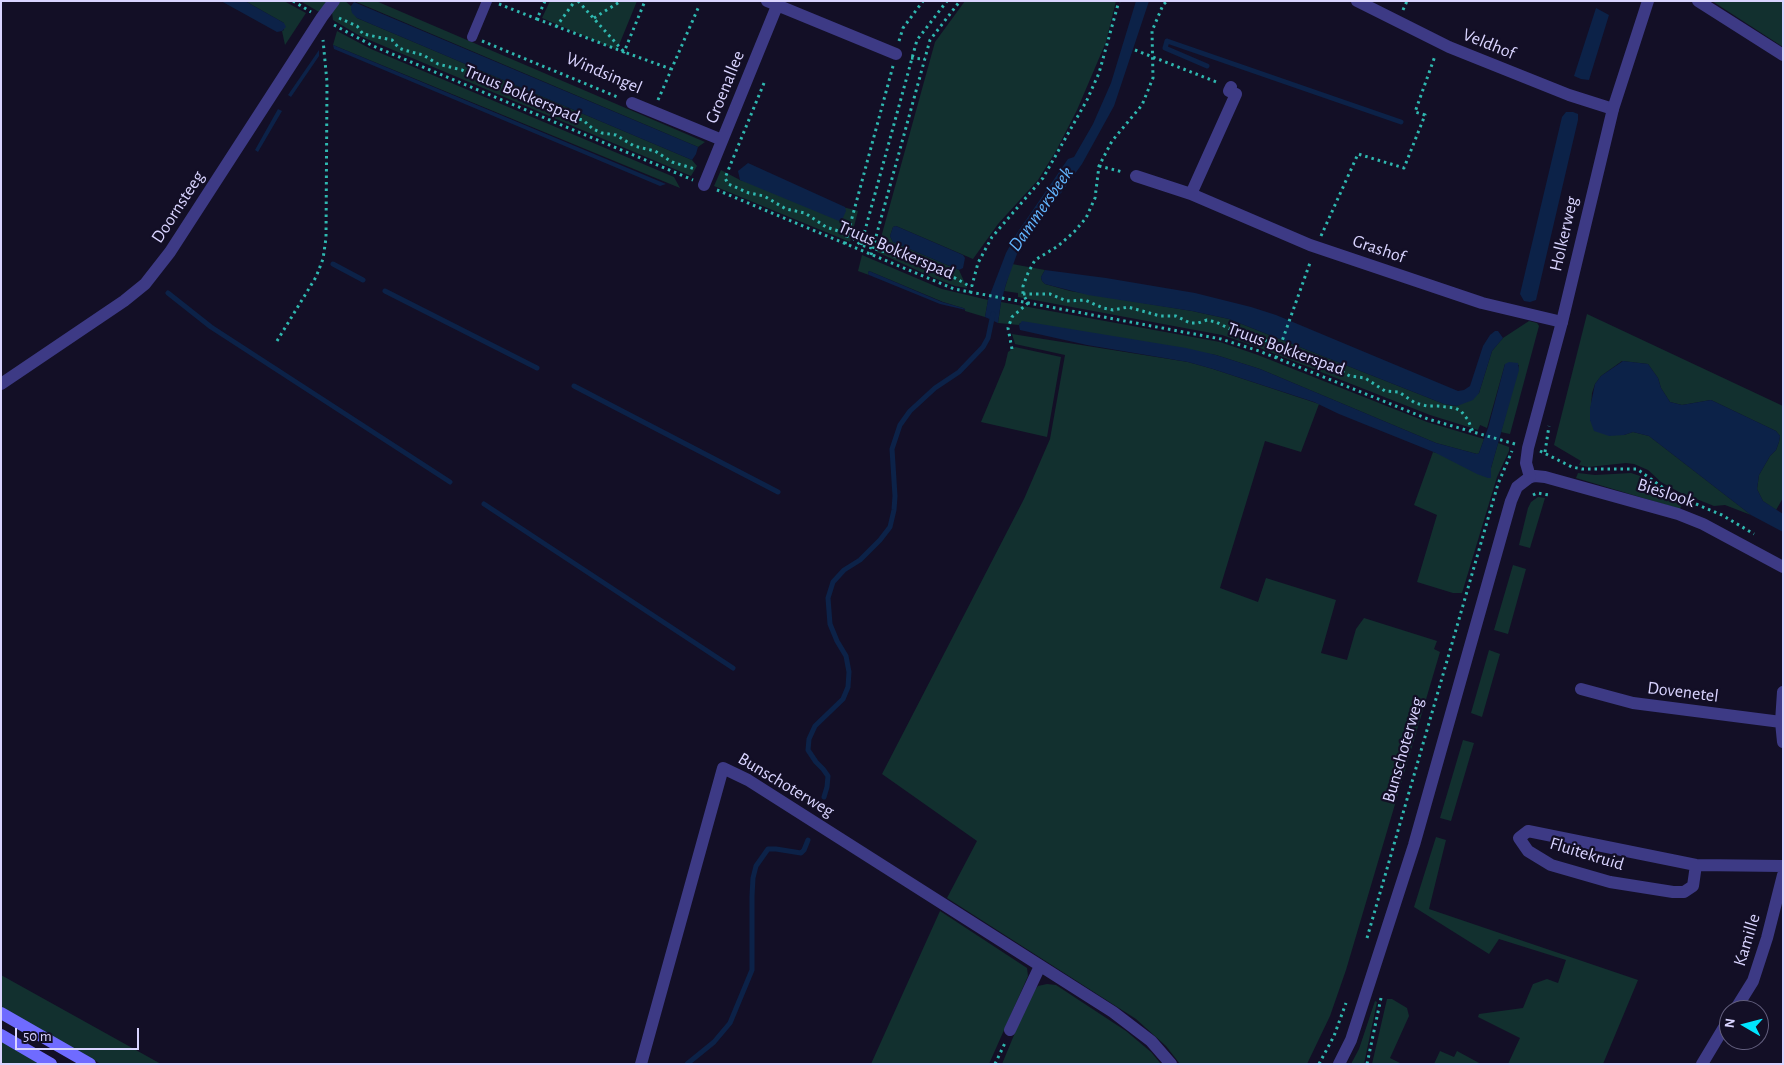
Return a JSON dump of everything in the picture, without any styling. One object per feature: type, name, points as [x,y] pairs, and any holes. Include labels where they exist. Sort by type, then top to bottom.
[{"type":"main road","points":[[1,1013],[90,1064]]},
{"type":"main road","points":[[1,1035],[51,1064]]},
{"type":"street","name":"Veldhof","points":[[1357,1],[1449,48],[1570,95],[1612,108]]},
{"type":"street","name":"Holkerweg","points":[[1530,477],[1526,463],[1528,448],[1562,322],[1612,108],[1648,1]]},
{"type":"street","points":[[1698,1],[1783,56]]},
{"type":"street","points":[[775,3],[896,54]]},
{"type":"street","name":"Groenallee","points":[[707,179],[775,3]]},
{"type":"street","name":"Doornsteeg","points":[[1,384],[124,301],[145,284],[170,252],[328,10]]},
{"type":"street","points":[[1191,194],[1236,94],[1229,91],[1231,88]]},
{"type":"street","name":"Windsingel","points":[[632,103],[722,140]]},
{"type":"street","name":"Grashof","points":[[1136,176],[1191,194],[1316,247],[1482,303],[1562,322]]},
{"type":"street","name":"Bieslook","points":[[1530,477],[1545,477],[1678,514],[1703,524],[1783,568]]},
{"type":"street","name":"Bunschoterweg","points":[[1339,1064],[1351,1040],[1414,846],[1511,501],[1517,487],[1530,477]]},
{"type":"street","name":"Dovenetel","points":[[1582,689],[1632,703],[1781,722]]},
{"type":"street","points":[[1783,692],[1781,722],[1783,742]]},
{"type":"street","name":"Bunschoterweg","points":[[641,1064],[723,768],[748,780],[1131,1024],[1151,1041],[1171,1064]]},
{"type":"street","name":"Fluitekruid","points":[[1696,865],[1693,886],[1684,892],[1673,892],[1610,882],[1551,865],[1528,851],[1519,838],[1528,831],[1696,865],[1783,866]]},
{"type":"street","name":"Kamille","points":[[1741,1000],[1753,980],[1767,938],[1783,875]]},
{"type":"street","points":[[1010,1030],[1040,966]]},
{"type":"street","points":[[1702,1064],[1719,1036]]},
{"type":"lane","points":[[472,37],[487,1]]},
{"type":"path","name":"Truus Bokkerspad","points":[[293,1],[328,10],[358,40],[707,179],[845,244],[943,286],[972,293],[1203,334],[1276,358],[1428,418],[1515,444]]},
{"type":"path","points":[[492,1],[537,20],[671,69]]},
{"type":"path","points":[[537,20],[545,1]]},
{"type":"path","points":[[556,27],[576,1],[624,52]]},
{"type":"path","points":[[610,1],[613,6]]},
{"type":"path","points":[[594,18],[621,1]]},
{"type":"path","points":[[624,52],[645,1]]},
{"type":"path","points":[[845,244],[902,28],[923,1]]},
{"type":"path","points":[[860,250],[917,40],[947,1]]},
{"type":"path","points":[[871,255],[930,40],[960,1]]},
{"type":"path","points":[[972,293],[971,287],[978,263],[992,237],[1043,178],[1082,108],[1099,73],[1119,1]]},
{"type":"path","points":[[1012,349],[1008,328],[1012,317],[1028,303],[1023,294],[1023,286],[1028,273],[1035,260],[1058,246],[1086,218],[1095,198],[1099,166],[1112,141],[1142,105],[1153,78],[1152,31],[1163,5],[1168,1]]},
{"type":"path","points":[[652,112],[699,6]]},
{"type":"path","points":[[278,341],[316,277],[323,259],[326,238],[328,10],[357,26],[363,34],[392,40],[399,48],[424,55],[438,64],[462,70],[488,85],[504,89],[528,102],[540,102],[561,115],[583,120],[593,129],[602,133],[616,135],[634,146],[655,151],[672,162],[707,179],[725,178]]},
{"type":"path","name":"Windsingel","points":[[472,37],[632,103]]},
{"type":"path","points":[[1276,358],[1316,247],[1358,154],[1404,168],[1425,115],[1416,112],[1440,42]]},
{"type":"path","points":[[1135,50],[1231,88]]},
{"type":"path","points":[[764,83],[725,178],[728,184],[749,193],[764,196],[786,210],[805,213],[826,227],[848,234],[861,245],[896,256],[917,260],[935,272],[955,278],[971,287]]},
{"type":"path","points":[[1099,166],[1136,176]]},
{"type":"path","points":[[1023,294],[1050,294],[1067,300],[1085,300],[1103,308],[1113,310],[1128,308],[1160,316],[1176,316],[1190,323],[1207,320],[1216,322],[1230,329],[1255,335],[1303,360],[1334,364],[1344,374],[1365,378],[1386,391],[1399,392],[1415,404],[1455,408],[1461,411],[1468,420],[1473,432]]},
{"type":"path","name":"Bunschoterweg","points":[[1366,943],[1498,484],[1515,444]]},
{"type":"path","points":[[1545,452],[1572,467]]},
{"type":"path","points":[[1319,1064],[1334,1036],[1348,997]]},
{"type":"path","points":[[995,1064],[1010,1030]]},
{"type":"green space","points":[[245,1],[284,1],[306,13],[285,45],[282,31],[284,30],[284,23]]},
{"type":"green space","points":[[300,1],[329,1],[321,13]]},
{"type":"green space","points":[[340,1],[345,1],[351,6],[357,18],[692,160],[697,166],[691,176],[360,36],[333,20],[332,12]]},
{"type":"green space","points":[[354,1],[376,1],[705,142],[698,147]]},
{"type":"green space","points":[[550,1],[637,1],[617,50],[542,18]]},
{"type":"green space","points":[[965,1],[1116,1],[1106,42],[1077,110],[1056,151],[1038,180],[998,224],[973,259],[896,226],[893,227],[890,236],[893,242],[959,270],[967,288],[955,286],[934,278],[877,252],[935,42]]},
{"type":"green space","points":[[1712,1],[1783,1],[1783,47]]},
{"type":"green space","points":[[337,31],[371,49],[674,177],[680,188],[333,45]]},
{"type":"green space","points":[[721,170],[740,180],[858,211],[850,242],[714,186]]},
{"type":"green space","points":[[862,255],[942,289],[988,300],[985,317],[965,311],[963,308],[943,302],[869,271],[869,275],[858,271]]},
{"type":"green space","points":[[1012,264],[1045,270],[1041,277],[1045,284],[1070,291],[1229,319],[1444,404],[1457,406],[1479,393],[1492,351],[1503,338],[1529,321],[1537,323],[1539,326],[1510,434],[1501,432],[1519,365],[1505,364],[1487,428],[1480,425],[1478,430],[1430,415],[1260,348],[1222,335],[1018,297],[1018,293],[1004,291]]},
{"type":"green space","points":[[1001,302],[1220,342],[1258,355],[1427,422],[1484,439],[1477,454],[1436,443],[1260,369],[1216,355],[1020,323],[1019,325],[998,323]]},
{"type":"green space","points":[[1587,314],[1783,406],[1783,498],[1776,510],[1763,501],[1757,489],[1759,475],[1770,456],[1776,450],[1779,442],[1780,436],[1776,431],[1711,400],[1682,405],[1670,402],[1661,388],[1658,378],[1648,364],[1622,361],[1601,376],[1595,384],[1592,393],[1590,420],[1624,435],[1633,432],[1649,436],[1751,515],[1725,505],[1714,506],[1679,492],[1661,482],[1648,470],[1634,464],[1626,463],[1588,467],[1579,465],[1581,461],[1554,445]]},
{"type":"green space","points":[[1012,334],[1188,362],[1319,404],[1301,452],[1265,441],[1220,588],[1258,602],[1266,578],[1336,600],[1321,653],[1347,660],[1356,629],[1364,618],[1437,641],[1434,649],[1440,652],[1346,970],[1330,1016],[1307,1064],[1180,1064],[1166,1046],[1136,1019],[947,898],[977,841],[882,774],[1024,499],[1050,439],[1065,355],[1015,344]]},
{"type":"green space","points":[[1015,347],[1061,357],[1047,437],[981,422],[1005,365],[1008,352]]},
{"type":"green space","points":[[1498,443],[1509,447],[1509,451],[1497,477],[1462,593],[1453,593],[1417,582],[1437,515],[1414,505],[1433,452],[1491,468]]},
{"type":"green space","points":[[1578,473],[1595,475],[1631,473],[1640,476],[1653,488],[1682,503],[1680,509],[1576,478]]},
{"type":"green space","points":[[1538,497],[1545,498],[1530,548],[1519,545],[1528,508],[1531,502]]},
{"type":"green space","points":[[1513,565],[1526,569],[1508,634],[1494,630]]},
{"type":"green space","points":[[1489,650],[1500,654],[1482,717],[1471,713]]},
{"type":"green space","points":[[1463,740],[1474,743],[1451,821],[1440,818]]},
{"type":"green space","points":[[1436,837],[1446,840],[1429,909],[1638,980],[1603,1064],[1508,1064],[1520,1038],[1478,1017],[1479,1014],[1523,1008],[1533,984],[1547,979],[1558,983],[1566,960],[1499,939],[1489,954],[1414,907]]},
{"type":"green space","points":[[940,911],[1027,968],[1028,976],[989,1064],[871,1064]]},
{"type":"green space","points":[[1,975],[161,1064],[101,1064],[1,1007]]},
{"type":"green space","points":[[1056,985],[1126,1031],[1151,1052],[1161,1064],[1002,1064],[1031,994],[1038,986]]},
{"type":"green space","points":[[1387,999],[1392,999],[1407,1008],[1409,1016],[1390,1058],[1402,1064],[1372,1064]]},
{"type":"green space","points":[[1375,1001],[1377,1002],[1364,1064],[1351,1064],[1359,1049]]},
{"type":"green space","points":[[1,1041],[41,1064],[1,1064]]},
{"type":"green space","points":[[1440,1051],[1454,1057],[1457,1051],[1481,1064],[1434,1064]]},
{"type":"water","points":[[221,1],[245,1],[284,23],[286,27],[282,31],[277,32]]},
{"type":"water","points":[[1136,1],[1149,1],[1114,106],[1082,164],[1017,254],[1001,302],[998,323],[985,317],[988,300],[1006,253],[1015,236],[1068,159],[1074,157],[1093,124],[1111,83]]},
{"type":"water","points":[[354,2],[698,147],[696,154],[692,160],[357,18],[351,9]]},
{"type":"water","points":[[1596,8],[1609,15],[1589,80],[1581,79],[1574,76]]},
{"type":"water","points":[[333,45],[666,184],[660,186],[334,49]]},
{"type":"water","points":[[319,50],[319,56],[291,97],[288,95]]},
{"type":"water","points":[[278,109],[282,111],[258,152],[255,150]]},
{"type":"water","points":[[1566,112],[1578,114],[1578,120],[1536,300],[1524,301],[1520,294],[1562,117]]},
{"type":"water","points":[[748,163],[845,207],[846,211],[842,220],[839,221],[740,180],[738,171]]},
{"type":"water","points":[[896,226],[963,255],[965,258],[963,268],[959,270],[893,242],[890,236],[893,227]]},
{"type":"water","points":[[1045,270],[1195,293],[1251,307],[1276,315],[1458,391],[1470,386],[1483,346],[1490,335],[1498,331],[1503,338],[1492,351],[1479,393],[1473,400],[1457,406],[1444,404],[1229,319],[1192,311],[1088,295],[1045,284],[1041,277]]},
{"type":"water","points":[[869,271],[942,302],[966,310],[940,304],[869,275]]},
{"type":"water","points":[[1022,321],[1186,348],[1216,355],[1260,369],[1436,443],[1477,454],[1488,428],[1505,364],[1509,362],[1518,363],[1519,370],[1491,468],[1491,478],[1488,478],[1436,453],[1314,402],[1188,362],[1087,345],[1020,330],[1019,325]]},
{"type":"water","points":[[1623,361],[1648,364],[1658,378],[1661,388],[1670,402],[1682,405],[1711,400],[1776,431],[1780,436],[1779,442],[1776,450],[1770,456],[1759,475],[1757,489],[1763,501],[1783,514],[1783,532],[1751,515],[1649,436],[1633,432],[1609,436],[1594,431],[1590,420],[1590,408],[1595,384],[1601,376]]},
{"type":"waterway","points":[[1207,66],[1165,48],[1167,41],[1401,122]]},
{"type":"waterway","points":[[333,264],[363,280]]},
{"type":"waterway","points":[[385,291],[537,368]]},
{"type":"waterway","points":[[168,293],[211,327],[450,482]]},
{"type":"waterway","name":"Dammersbeek","points":[[824,797],[828,776],[808,750],[809,739],[815,726],[843,699],[848,687],[849,672],[846,656],[830,624],[828,598],[833,582],[844,570],[860,560],[890,527],[895,496],[892,449],[900,425],[910,411],[935,388],[959,372],[983,347],[988,338],[993,314]]},
{"type":"waterway","points":[[574,386],[778,492]]},
{"type":"waterway","points":[[484,504],[733,668]]},
{"type":"waterway","name":"Dammersbeek","points":[[687,1064],[714,1042],[730,1023],[752,970],[752,896],[756,866],[768,849],[801,853],[808,840]]}]
